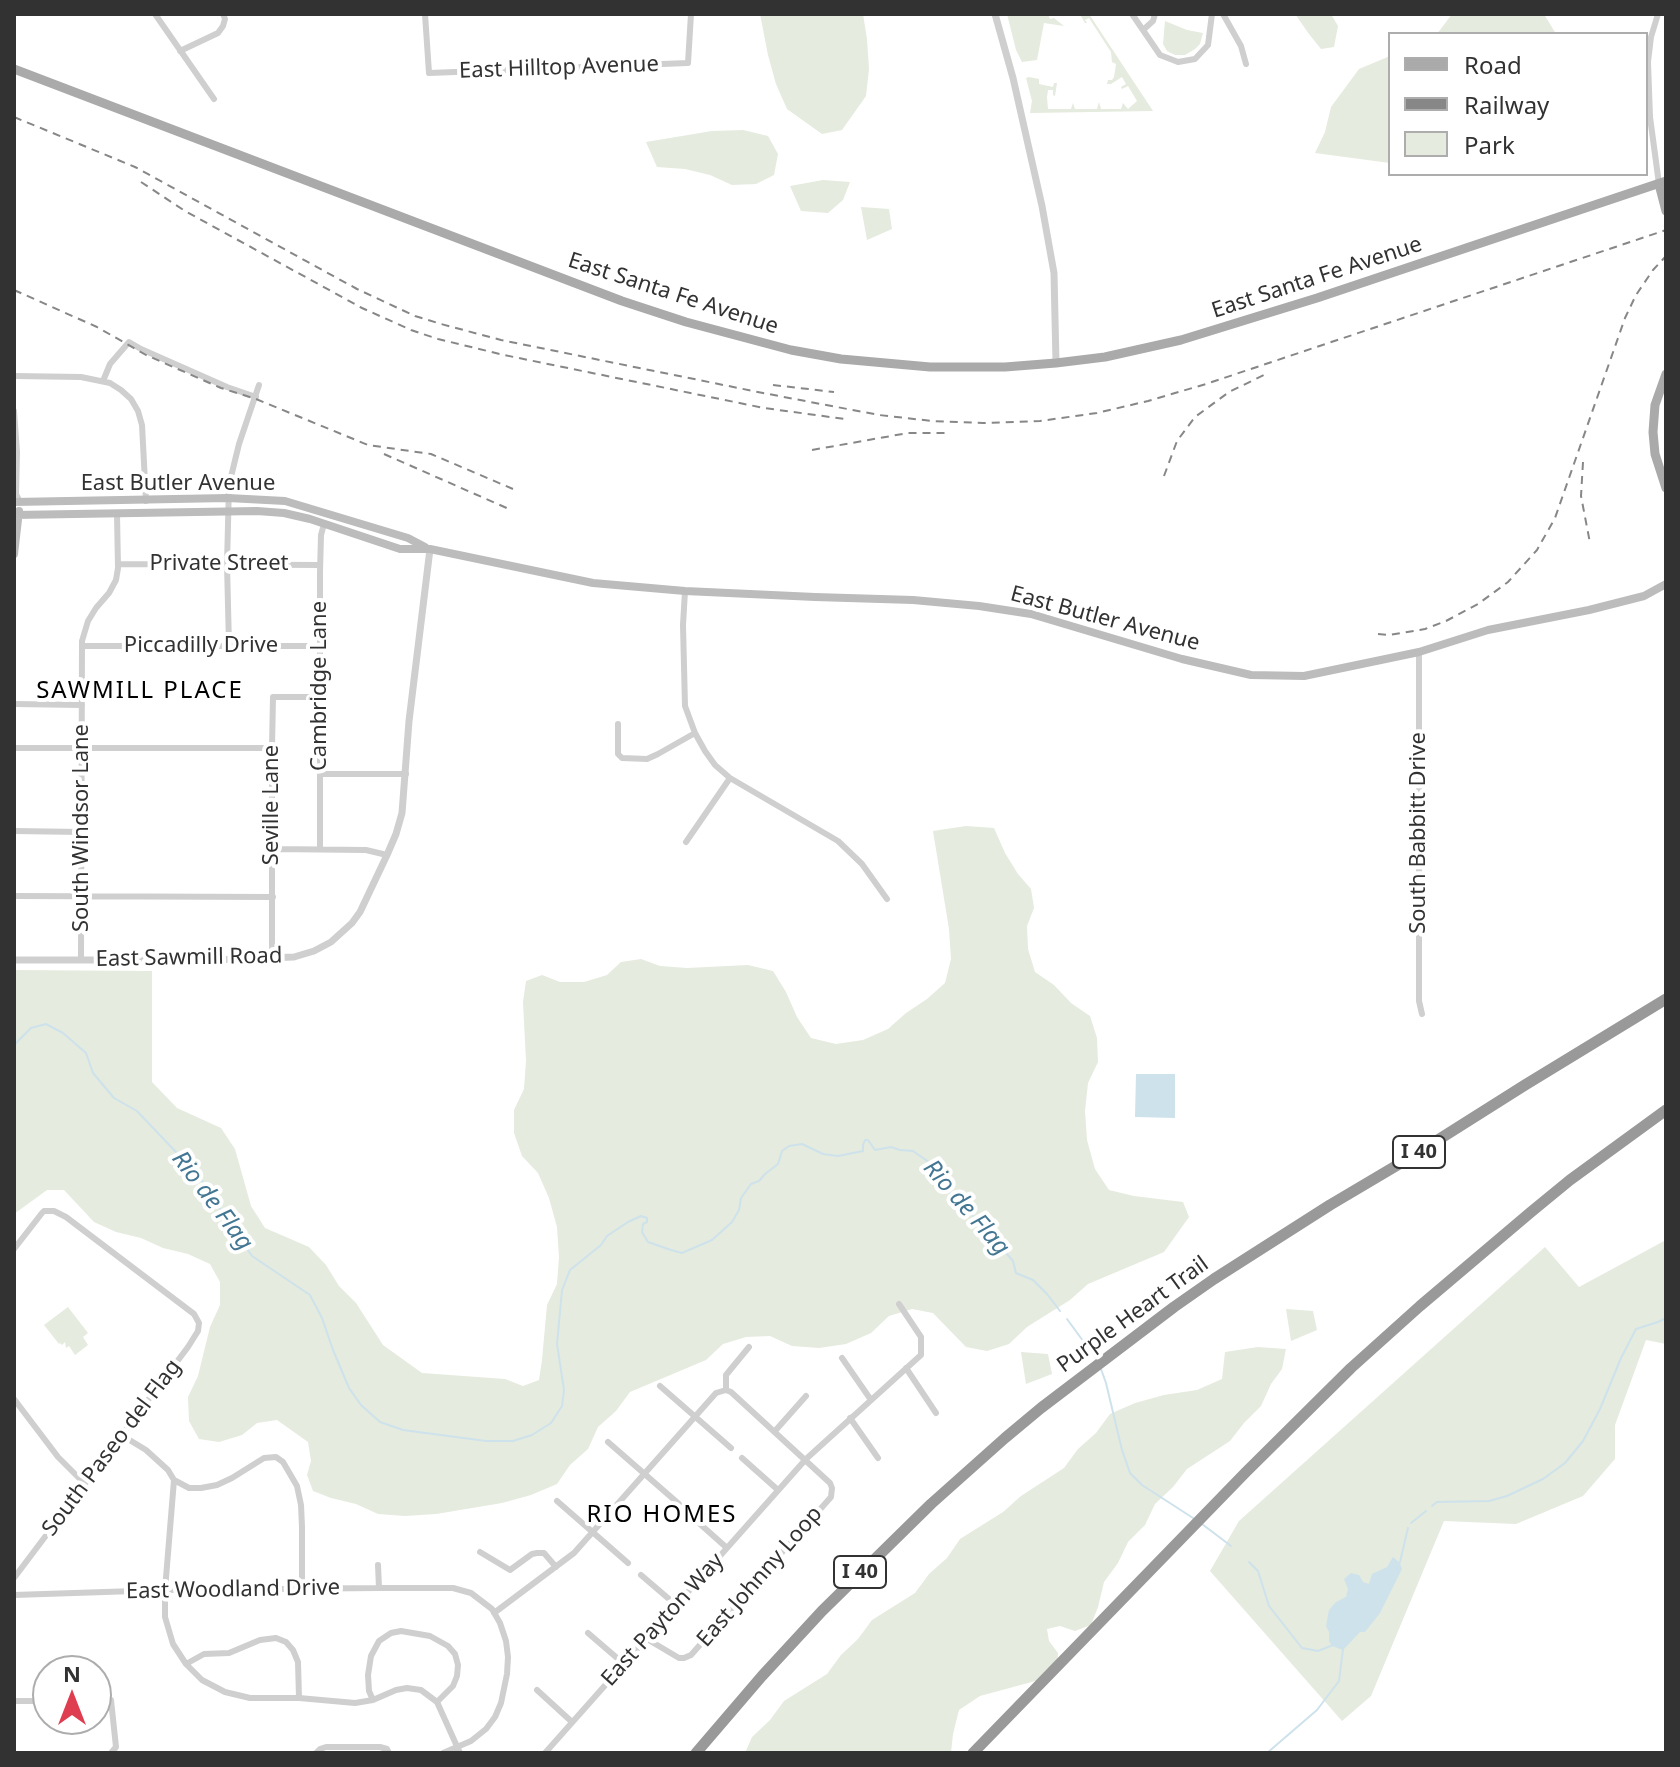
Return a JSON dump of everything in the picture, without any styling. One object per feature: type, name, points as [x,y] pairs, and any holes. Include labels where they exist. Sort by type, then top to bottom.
[{"type":"highway","name":"Purple Heart Trail","points":[[696,1753],[822,1611],[931,1504],[1041,1408],[1214,1279],[1666,999]]},
{"type":"highway","points":[[973,1753],[1107,1613],[1351,1368],[1449,1280],[1560,1188],[1666,1110]]},
{"type":"main road","name":"East Santa Fe Avenue","points":[[14,69],[622,301],[791,350],[876,363],[961,368],[1056,363],[1148,348],[1207,333],[1662,183]]},
{"type":"main road","points":[[1662,183],[1666,211]]},
{"type":"main road","points":[[1666,374],[1655,405],[1653,432],[1655,454],[1666,488]]},
{"type":"main road","name":"East Butler Avenue","points":[[16,499],[146,501],[228,498],[285,501],[408,538],[430,549]]},
{"type":"main road","points":[[14,554],[16,499]]},
{"type":"main road","name":"East Butler Avenue","points":[[16,515],[227,511],[284,513],[400,549],[430,549],[593,583],[685,591],[913,600],[1031,614],[1182,659],[1251,675],[1304,676],[1419,652],[1488,630],[1644,596],[1666,584]]},
{"type":"street","points":[[155,14],[214,99]]},
{"type":"street","points":[[180,51],[218,33],[225,19],[223,14]]},
{"type":"street","name":"East Hilltop Avenue","points":[[425,14],[429,73],[688,63],[690,14]]},
{"type":"street","points":[[995,14],[1013,78],[1054,273],[1056,363]]},
{"type":"street","points":[[1132,14],[1160,55],[1178,62],[1195,59],[1208,45],[1212,14]]},
{"type":"street","points":[[1143,30],[1153,21],[1155,14]]},
{"type":"street","points":[[1223,14],[1241,46],[1246,64]]},
{"type":"street","points":[[1658,14],[1648,62],[1650,117],[1662,183]]},
{"type":"street","points":[[103,381],[110,364],[129,342],[256,397]]},
{"type":"street","points":[[14,376],[81,377],[103,381],[131,399],[142,425],[146,501]]},
{"type":"street","points":[[229,646],[229,485],[259,385]]},
{"type":"street","points":[[14,411],[16,499]]},
{"type":"street","name":"South Windsor Lane","points":[[81,960],[82,646],[88,621],[116,580],[117,514]]},
{"type":"street","name":"Cambridge Lane","points":[[320,849],[319,646],[321,535],[324,524]]},
{"type":"street","name":"East Sawmill Road","points":[[14,960],[294,957],[331,942],[352,923],[387,855],[402,813],[409,721],[430,549]]},
{"type":"street","name":"Private Street","points":[[118,564],[320,565]]},
{"type":"street","points":[[685,591],[685,706],[695,733],[715,765],[730,778],[838,841],[862,864],[887,899]]},
{"type":"street","name":"Piccadilly Drive","points":[[82,646],[319,646]]},
{"type":"street","name":"South Babbitt Drive","points":[[1419,652],[1419,1001],[1422,1014]]},
{"type":"street","name":"Seville Lane","points":[[272,959],[273,697],[320,697]]},
{"type":"street","points":[[14,704],[82,705]]},
{"type":"street","points":[[618,724],[618,754],[622,758],[647,759],[695,733]]},
{"type":"street","points":[[14,748],[272,748]]},
{"type":"street","points":[[320,774],[406,774]]},
{"type":"street","points":[[686,842],[730,778]]},
{"type":"street","points":[[14,831],[82,832]]},
{"type":"street","points":[[273,849],[366,850],[387,855]]},
{"type":"street","points":[[14,896],[273,897]]},
{"type":"street","name":"South Paseo del Flag","points":[[14,1249],[39,1216],[54,1211],[194,1314],[199,1323],[198,1331],[123,1436],[14,1578]]},
{"type":"street","name":"East Payton Way","points":[[545,1753],[806,1459],[921,1355],[921,1337],[899,1304]]},
{"type":"street","points":[[726,1390],[726,1375],[749,1347]]},
{"type":"street","points":[[842,1358],[871,1400]]},
{"type":"street","points":[[906,1368],[936,1413]]},
{"type":"street","points":[[660,1386],[731,1448]]},
{"type":"street","points":[[443,1753],[458,1750],[486,1729],[501,1703],[508,1657],[506,1641],[494,1613],[574,1553],[716,1393],[731,1392],[806,1459]]},
{"type":"street","points":[[775,1431],[806,1396]]},
{"type":"street","points":[[14,1399],[58,1457],[84,1483]]},
{"type":"street","points":[[850,1418],[878,1458]]},
{"type":"street","points":[[123,1436],[146,1450],[168,1470],[174,1480],[189,1488],[224,1482],[264,1458],[276,1457],[283,1462],[297,1486],[301,1505],[302,1589]]},
{"type":"street","points":[[608,1442],[679,1504]]},
{"type":"street","points":[[742,1458],[778,1490]]},
{"type":"street","name":"East Johnny Loop","points":[[647,1639],[684,1658],[691,1655],[711,1633],[831,1497],[830,1483],[806,1459]]},
{"type":"street","points":[[174,1480],[165,1617],[173,1644],[186,1664],[202,1680],[225,1692],[250,1698],[355,1703],[407,1688],[421,1690],[437,1702],[458,1750]]},
{"type":"street","points":[[557,1501],[628,1563]]},
{"type":"street","points":[[691,1516],[727,1548]]},
{"type":"street","points":[[480,1552],[510,1570],[537,1553],[544,1553],[556,1567]]},
{"type":"street","points":[[378,1565],[379,1588]]},
{"type":"street","points":[[641,1575],[676,1605]]},
{"type":"street","name":"East Woodland Drive","points":[[14,1595],[165,1590],[453,1588],[471,1593],[494,1613]]},
{"type":"street","points":[[373,1700],[368,1675],[371,1656],[379,1641],[401,1631],[430,1636],[448,1646],[455,1654],[457,1676],[453,1686],[437,1702]]},
{"type":"street","points":[[588,1633],[624,1664]]},
{"type":"street","points":[[186,1664],[204,1654],[229,1653],[260,1640],[276,1638],[286,1642],[298,1662],[299,1698]]},
{"type":"street","points":[[537,1690],[572,1722]]},
{"type":"street","points":[[111,1753],[116,1747],[112,1709]]},
{"type":"street","points":[[316,1753],[326,1747],[364,1750],[380,1747],[389,1753]]},
{"type":"green space","points":[[760,14],[863,14],[869,69],[866,96],[842,130],[822,134],[787,109],[776,84]]},
{"type":"green space","points":[[1007,14],[1048,14],[1050,19],[1054,18],[1064,26],[1044,23],[1037,60],[1022,62]]},
{"type":"green space","points":[[1071,14],[1089,14],[1153,111],[1030,113],[1032,101],[1026,78],[1029,77],[1039,79],[1039,84],[1053,87],[1057,83],[1055,96],[1053,90],[1048,90],[1048,109],[1071,109],[1073,103],[1075,109],[1097,109],[1099,102],[1101,109],[1121,109],[1123,103],[1128,109],[1137,101],[1128,86],[1122,89],[1126,84],[1122,77],[1107,84],[1114,77],[1116,64],[1112,62],[1111,52],[1089,18],[1085,23],[1081,16]]},
{"type":"green space","points":[[1295,14],[1331,14],[1338,26],[1334,47],[1321,49]]},
{"type":"green space","points":[[1452,14],[1544,14],[1555,32],[1438,32]]},
{"type":"green space","points":[[1165,21],[1203,33],[1200,44],[1185,55],[1167,51],[1163,44]]},
{"type":"green space","points":[[1388,57],[1388,163],[1315,153],[1325,132],[1331,107],[1359,69]]},
{"type":"green space","points":[[743,130],[768,136],[778,154],[774,175],[756,184],[732,185],[685,169],[657,167],[646,142],[712,131]]},
{"type":"green space","points":[[823,180],[850,182],[843,200],[828,213],[801,211],[790,186]]},
{"type":"green space","points":[[861,207],[889,209],[892,229],[867,240]]},
{"type":"green space","points":[[966,826],[994,828],[1005,853],[1031,889],[1034,908],[1027,926],[1028,949],[1035,972],[1090,1016],[1097,1038],[1098,1062],[1088,1083],[1085,1111],[1087,1140],[1095,1169],[1109,1190],[1183,1202],[1189,1217],[1164,1252],[1088,1284],[1070,1300],[1027,1327],[1009,1344],[987,1351],[966,1347],[933,1313],[912,1309],[889,1316],[871,1333],[846,1344],[819,1348],[792,1346],[770,1336],[746,1337],[723,1344],[706,1360],[630,1392],[616,1411],[598,1427],[588,1449],[570,1465],[557,1484],[502,1503],[436,1514],[378,1514],[313,1491],[307,1475],[311,1461],[308,1442],[277,1420],[257,1423],[242,1435],[219,1442],[199,1439],[189,1421],[188,1397],[198,1376],[210,1327],[220,1305],[220,1282],[210,1264],[94,1222],[64,1190],[47,1190],[14,1214],[14,970],[152,971],[152,1082],[177,1108],[221,1128],[235,1149],[251,1206],[265,1228],[309,1247],[356,1303],[383,1345],[422,1373],[505,1379],[523,1386],[539,1380],[547,1305],[557,1284],[559,1257],[557,1227],[549,1198],[538,1173],[522,1156],[514,1133],[514,1110],[524,1089],[523,1002],[526,981],[542,975],[560,982],[584,982],[607,975],[621,962],[641,959],[660,966],[687,968],[748,965],[773,971],[811,1038],[836,1044],[863,1040],[888,1029],[945,983],[951,959],[949,929],[933,831]]},
{"type":"green space","points":[[1666,1240],[1666,1344],[1646,1340],[1615,1425],[1615,1459],[1583,1496],[1516,1524],[1444,1521],[1371,1696],[1342,1721],[1210,1571],[1239,1521],[1545,1247],[1579,1287]]},
{"type":"green space","points":[[68,1307],[88,1333],[83,1337],[88,1345],[75,1355],[69,1346],[66,1348],[65,1342],[59,1344],[44,1325]]},
{"type":"green space","points":[[1286,1309],[1313,1311],[1317,1330],[1291,1341]]},
{"type":"green space","points":[[1258,1347],[1286,1349],[1282,1369],[1261,1406],[1230,1441],[1187,1469],[1155,1504],[1145,1525],[1128,1542],[1104,1582],[1091,1625],[1075,1631],[1060,1626],[1047,1629],[1049,1641],[1058,1653],[1057,1670],[1039,1680],[980,1696],[959,1710],[951,1753],[745,1753],[752,1737],[784,1701],[827,1674],[872,1620],[915,1593],[960,1539],[1064,1468],[1110,1414],[1164,1395],[1197,1390],[1222,1379],[1225,1352]]},
{"type":"green space","points":[[1021,1352],[1048,1354],[1052,1374],[1026,1384]]},
{"type":"water","points":[[1136,1074],[1175,1074],[1175,1118],[1135,1117]]},
{"type":"water","points":[[1393,1557],[1402,1569],[1380,1613],[1365,1632],[1360,1632],[1343,1650],[1332,1646],[1326,1626],[1329,1610],[1346,1597],[1348,1589],[1344,1579],[1351,1573],[1359,1575],[1363,1582],[1369,1584],[1372,1574],[1387,1567]]},
{"type":"waterway","name":"Rio de Flag","points":[[14,1045],[31,1028],[46,1024],[63,1033],[86,1053],[93,1073],[114,1098],[137,1111],[211,1192],[252,1256],[310,1295],[349,1388],[361,1405],[380,1422],[403,1430],[486,1441],[513,1441],[532,1435],[551,1423],[562,1406],[564,1390],[557,1344],[562,1290],[570,1270],[601,1245],[607,1236],[641,1216],[647,1218],[642,1232],[648,1242],[671,1250],[682,1253],[712,1240],[732,1222],[741,1198],[751,1184],[778,1164],[782,1151],[789,1146],[802,1144],[823,1154],[838,1156],[863,1151],[865,1140],[868,1140],[875,1150],[891,1147],[913,1151],[933,1165],[943,1185],[1013,1261],[1016,1273],[1033,1280],[1060,1311]]},
{"type":"waterway","name":"Rio de Flag","points":[[1432,1506],[1437,1502],[1489,1501],[1507,1496],[1543,1479],[1565,1463],[1583,1441],[1600,1409],[1636,1329],[1666,1318]]},
{"type":"waterway","name":"Rio de Flag","points":[[1067,1319],[1097,1360]]},
{"type":"waterway","name":"Rio de Flag","points":[[1101,1369],[1130,1473],[1142,1485],[1193,1518]]},
{"type":"waterway","name":"Rio de Flag","points":[[1411,1523],[1426,1511]]},
{"type":"waterway","name":"Rio de Flag","points":[[1202,1524],[1231,1546]]},
{"type":"waterway","name":"Rio de Flag","points":[[1400,1562],[1408,1528]]},
{"type":"waterway","name":"Rio de Flag","points":[[1249,1562],[1258,1571],[1269,1606],[1302,1648],[1318,1651],[1333,1645]]},
{"type":"waterway","points":[[1267,1753],[1317,1710],[1339,1681],[1343,1649]]},
{"type":"railway","points":[[14,117],[135,167],[357,289],[415,316],[501,340],[879,415],[932,421],[1040,421],[1097,413],[1148,401],[1666,230]]},
{"type":"railway","points":[[141,182],[185,211],[362,308],[411,330],[504,355],[764,408],[845,419]]},
{"type":"railway","points":[[1378,634],[1425,629],[1446,621],[1478,604],[1508,582],[1537,550],[1555,518],[1625,318],[1636,295],[1666,256]]},
{"type":"railway","points":[[14,290],[221,388],[368,445],[431,454],[513,489]]},
{"type":"railway","points":[[1164,476],[1177,441],[1195,417],[1229,392],[1266,374]]},
{"type":"railway","points":[[773,385],[834,392]]},
{"type":"railway","points":[[812,450],[908,433],[947,433]]},
{"type":"railway","points":[[384,454],[509,509]]},
{"type":"railway","points":[[1583,462],[1581,496],[1590,543]]},
{"type":"district","name":"SAWMILL PLACE","points":[[140,691]]},
{"type":"district","name":"RIO HOMES","points":[[662,1515]]}]
